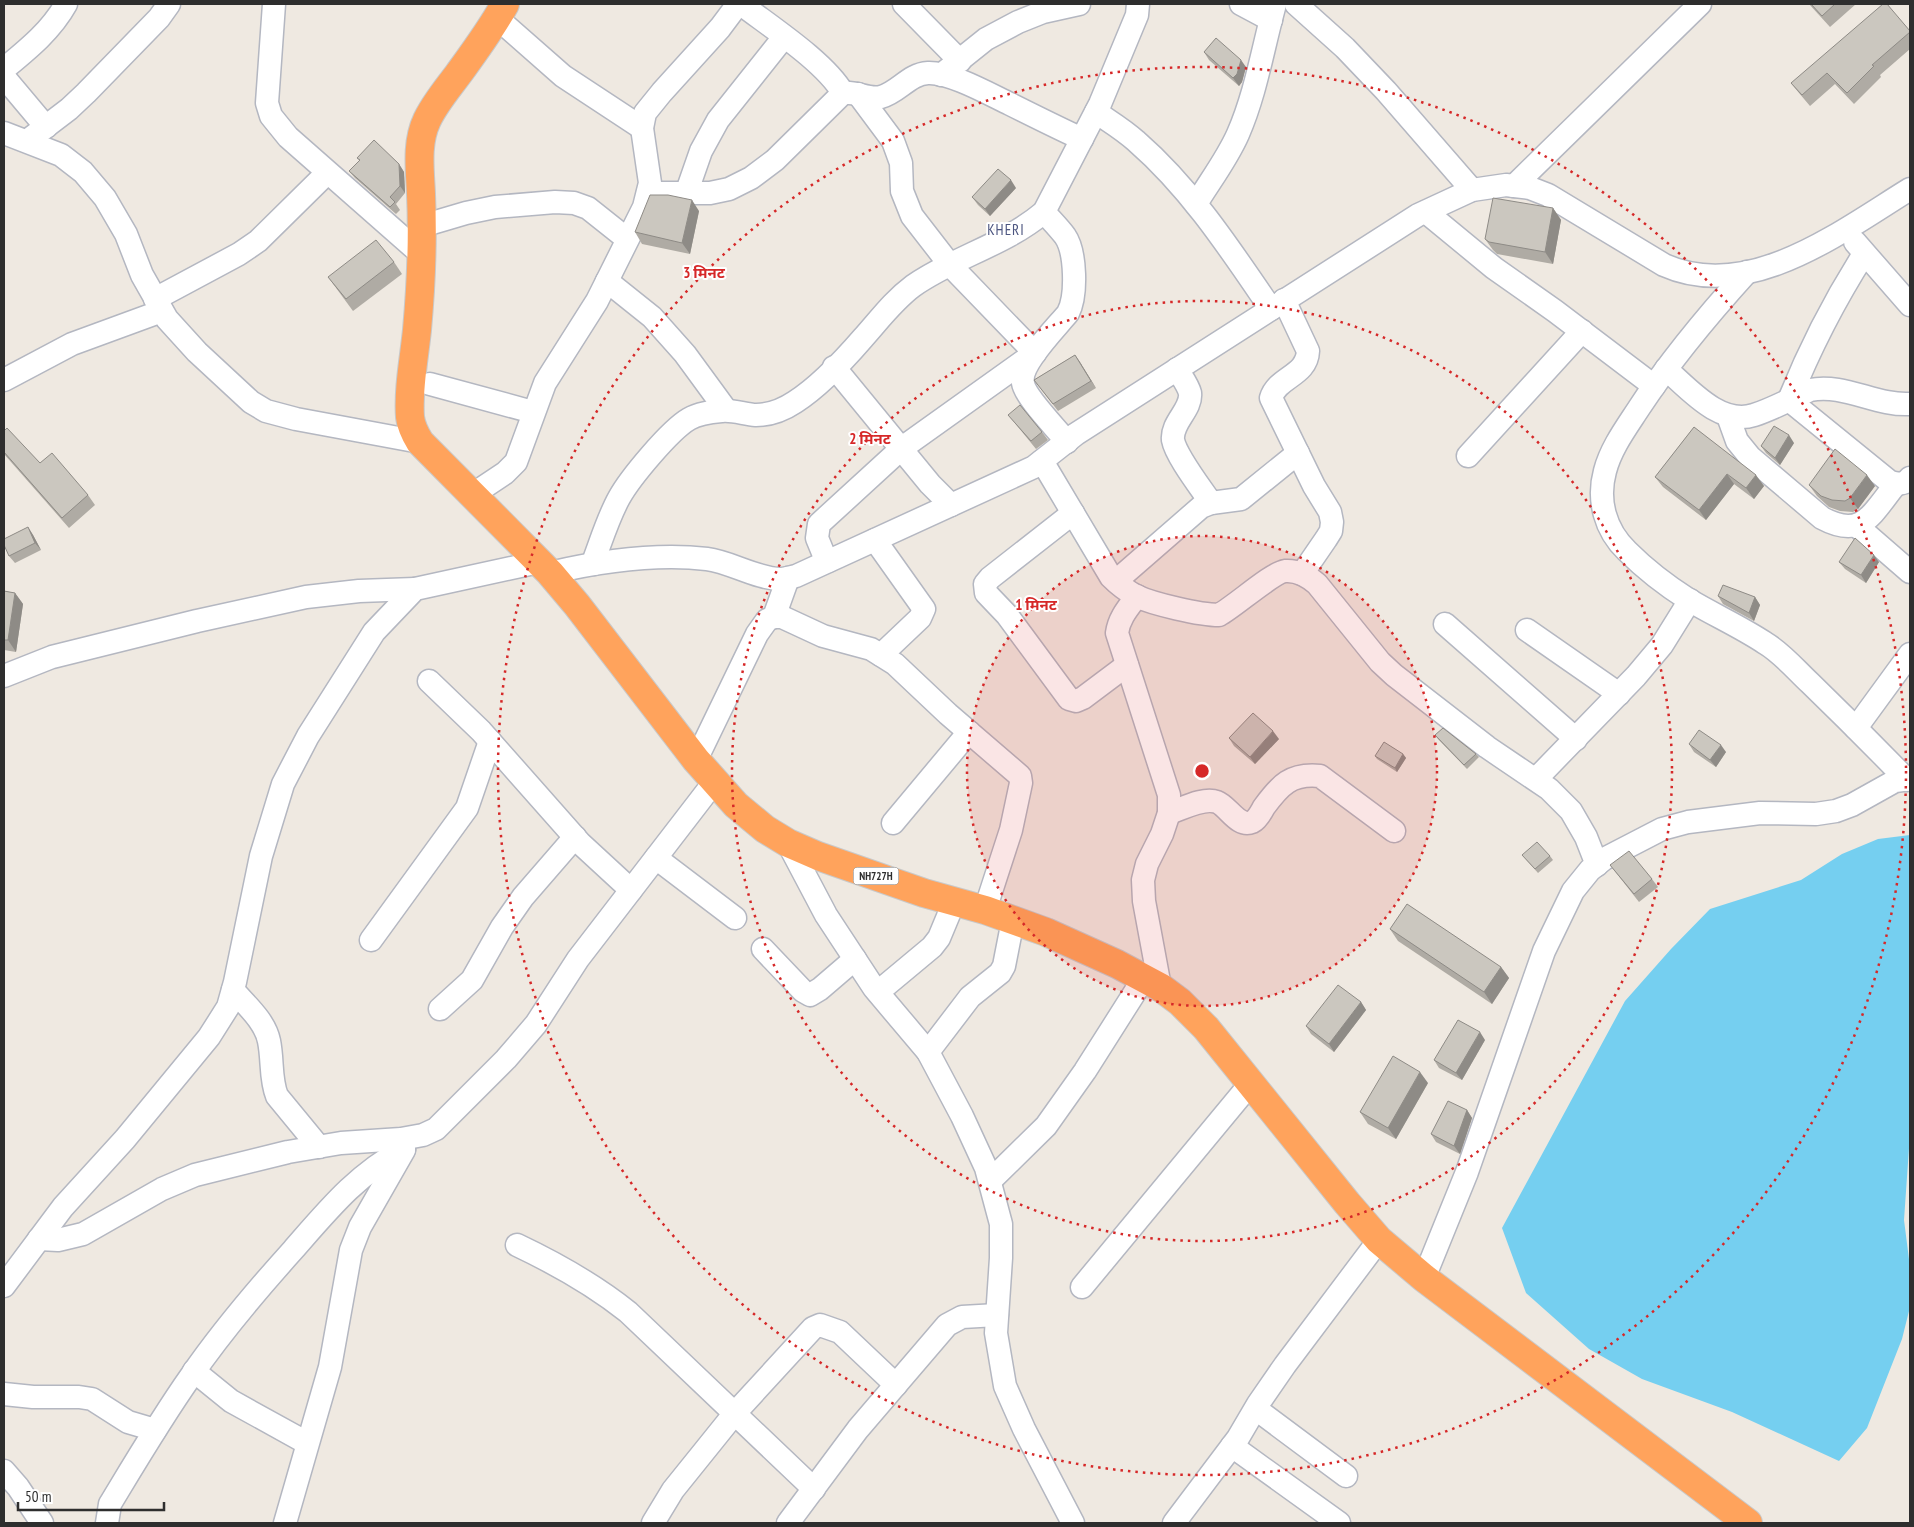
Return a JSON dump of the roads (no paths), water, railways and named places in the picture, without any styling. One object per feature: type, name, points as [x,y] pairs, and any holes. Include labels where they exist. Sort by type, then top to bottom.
[{"type":"highway","name":"NH727H","points":[[501,11],[426,120],[421,140],[419,164],[422,226],[421,254],[418,319],[410,405],[410,419],[420,442],[544,567],[577,605],[714,782],[736,805],[765,829],[788,843],[818,856],[954,902],[985,910],[1046,932],[1152,982],[1180,1002],[1206,1028],[1379,1240],[1424,1278],[1748,1523]]},
{"type":"street","points":[[4,69],[36,42],[53,24],[66,4]]},
{"type":"street","points":[[274,4],[267,103],[271,116],[288,136],[327,172],[421,254]]},
{"type":"street","points":[[904,4],[960,61]]},
{"type":"street","points":[[941,75],[986,39],[1018,22],[1043,12],[1079,4]]},
{"type":"street","points":[[594,564],[594,557],[619,498],[664,441],[689,419],[707,412],[726,410],[756,414],[776,412],[795,402],[863,339],[890,306],[913,286],[950,265],[1000,241],[1032,222],[1044,212],[1096,112],[1137,15],[1138,4]]},
{"type":"street","points":[[1196,204],[1239,133],[1273,12],[1241,4]]},
{"type":"street","points":[[1296,4],[1345,48],[1386,91],[1472,190]]},
{"type":"street","points":[[1514,186],[1700,4]]},
{"type":"street","points":[[10,136],[46,127],[69,110],[162,6]]},
{"type":"street","points":[[472,495],[505,473],[516,462],[544,383],[597,301],[647,200],[650,184],[642,128],[645,113],[720,28],[733,6],[784,38],[830,75],[851,94],[893,140],[900,163],[902,191],[912,216],[950,265],[1035,353]]},
{"type":"street","points":[[501,11],[563,76],[642,128]]},
{"type":"street","points":[[686,194],[701,151],[718,120],[784,38]]},
{"type":"street","points":[[648,192],[686,194],[710,193],[729,189],[751,178],[775,160],[851,94],[881,97],[913,77],[930,72],[980,89],[1082,140]]},
{"type":"street","points":[[4,76],[46,127]]},
{"type":"street","points":[[1096,112],[1142,146],[1163,165],[1277,304],[1308,351],[1306,363],[1274,390],[1271,398],[1330,512],[1332,522],[1331,531],[1302,574]]},
{"type":"street","points":[[10,136],[61,155],[83,172],[105,198],[126,234],[142,275],[159,305],[179,332],[251,402],[266,410],[329,426],[420,442]]},
{"type":"street","points":[[4,380],[72,344],[159,305],[239,254],[258,241],[327,172]]},
{"type":"street","points":[[4,676],[52,657],[197,621],[306,598],[359,591],[415,589],[544,567],[594,564],[662,556],[708,559],[781,579],[796,576],[1034,467],[1067,442],[1277,304],[1426,212],[1472,190],[1506,184],[1530,188],[1548,195],[1610,234],[1677,270],[1711,277],[1730,276],[1764,268],[1798,256],[1910,189]]},
{"type":"street","points":[[422,226],[495,207],[555,202],[574,203],[588,208],[627,239]]},
{"type":"street","points":[[1044,212],[1066,237],[1071,250],[1073,304],[1068,313],[1028,362],[1023,374],[1023,384],[1028,394],[1067,442]]},
{"type":"street","points":[[1426,212],[1494,268],[1582,331],[1728,416],[1740,418],[1753,416],[1810,390],[1826,388],[1888,403],[1910,404]]},
{"type":"street","points":[[1844,229],[1910,305]]},
{"type":"street","points":[[1789,400],[1806,358],[1824,322],[1838,295],[1864,254]]},
{"type":"street","points":[[1747,272],[1702,322],[1660,378],[1623,432],[1611,454],[1604,473],[1602,495],[1604,512],[1609,528],[1626,550],[1660,580],[1690,600],[1766,643],[1909,780]]},
{"type":"street","points":[[607,281],[652,317],[685,354],[726,410]]},
{"type":"street","points":[[1468,456],[1582,331]]},
{"type":"street","points":[[828,562],[817,538],[819,524],[902,448],[1035,353]]},
{"type":"street","points":[[834,367],[930,484],[950,505]]},
{"type":"street","points":[[1177,369],[1190,395],[1189,402],[1175,426],[1174,442],[1179,454],[1211,503]]},
{"type":"street","points":[[430,384],[533,412]]},
{"type":"street","points":[[1789,400],[1890,482],[1903,480]]},
{"type":"street","points":[[1728,416],[1737,441],[1757,463],[1822,518],[1832,523],[1848,527],[1857,526],[1866,521],[1903,480]]},
{"type":"street","points":[[1116,581],[1201,507],[1211,503],[1241,499],[1298,453]]},
{"type":"street","points":[[1042,461],[1116,581],[1137,596],[1184,609],[1210,615],[1219,615],[1284,571],[1307,576],[1317,584],[1380,662],[1394,675],[1487,747],[1549,788],[1571,811],[1586,837],[1597,865]]},
{"type":"street","points":[[1073,513],[990,578],[985,584],[986,593],[1007,616],[1069,699],[1076,701],[1083,698],[1127,665]]},
{"type":"street","points":[[1857,526],[1910,572]]},
{"type":"street","points":[[875,540],[924,609],[920,618],[881,655]]},
{"type":"street","points":[[774,617],[788,578]]},
{"type":"street","points":[[4,1286],[63,1207],[125,1139],[209,1037],[228,1008],[261,856],[283,784],[308,736],[374,632],[415,589]]},
{"type":"street","points":[[990,1182],[1046,1126],[1152,982],[1143,880],[1147,864],[1162,834],[1169,813],[1169,795],[1117,633],[1118,624],[1137,596]]},
{"type":"street","points":[[1536,779],[1619,694],[1662,645],[1690,600]]},
{"type":"street","points":[[696,760],[757,634],[767,620],[774,617],[782,617],[823,636],[872,649],[895,664],[968,732],[1017,772],[1022,783],[1011,830],[985,910]]},
{"type":"street","points":[[1445,624],[1576,739]]},
{"type":"street","points":[[1528,630],[1619,694]]},
{"type":"street","points":[[1856,728],[1910,654]]},
{"type":"street","points":[[429,681],[490,741],[575,837],[631,890]]},
{"type":"street","points":[[892,823],[968,732]]},
{"type":"street","points":[[371,940],[467,808],[490,741]]},
{"type":"street","points":[[1169,813],[1204,801],[1213,801],[1219,802],[1241,822],[1248,823],[1257,817],[1275,791],[1285,782],[1300,776],[1311,775],[1320,776],[1394,831]]},
{"type":"street","points":[[1424,1278],[1467,1172],[1544,950],[1573,891],[1590,870],[1662,829],[1697,821],[1760,813],[1816,814],[1836,811],[1852,805],[1895,781],[1909,780]]},
{"type":"street","points":[[107,1523],[110,1504],[156,1430],[194,1371],[257,1290],[330,1207],[362,1176],[422,1134],[436,1129],[521,1042],[536,1024],[578,959],[714,782]]},
{"type":"street","points":[[440,1009],[472,980],[502,927],[523,897],[575,837]]},
{"type":"street","points":[[788,843],[826,915],[855,959],[878,992],[928,1052],[962,1116],[986,1168],[1001,1224],[997,1315],[998,1351],[1005,1386],[1024,1429],[1073,1523]]},
{"type":"street","points":[[656,858],[735,918]]},
{"type":"street","points":[[878,992],[932,947],[939,938],[954,902]]},
{"type":"street","points":[[928,1052],[970,997],[1000,974],[1004,966],[1014,920]]},
{"type":"street","points":[[763,949],[803,991],[810,994],[820,989],[855,959]]},
{"type":"street","points":[[233,990],[255,1014],[269,1040],[273,1087],[277,1096],[319,1147]]},
{"type":"street","points":[[1082,1287],[1251,1084]]},
{"type":"street","points":[[39,1239],[58,1240],[83,1234],[162,1189],[194,1175],[319,1147],[408,1143]]},
{"type":"street","points":[[285,1523],[330,1368],[351,1250],[360,1227],[408,1143]]},
{"type":"street","points":[[1174,1523],[1232,1446],[1318,1320],[1379,1240]]},
{"type":"street","points":[[517,1245],[552,1261],[606,1294],[628,1312],[814,1489]]},
{"type":"street","points":[[788,1523],[858,1429],[947,1325],[962,1317],[997,1315]]},
{"type":"street","points":[[653,1523],[674,1490],[735,1413],[813,1328],[820,1325],[840,1332],[896,1384]]},
{"type":"street","points":[[194,1371],[231,1401],[307,1443]]},
{"type":"street","points":[[4,1394],[92,1399],[128,1422],[156,1430]]},
{"type":"street","points":[[1256,1409],[1346,1476]]},
{"type":"street","points":[[1232,1446],[1339,1523]]},
{"type":"street","points":[[4,1471],[18,1487],[42,1523]]},
{"type":"water","points":[[1910,835],[1910,1134],[1904,1220],[1910,1267],[1910,1307],[1902,1339],[1867,1428],[1839,1461],[1732,1412],[1642,1379],[1589,1349],[1526,1293],[1502,1228],[1625,1001],[1671,949],[1710,909],[1801,880],[1842,854],[1878,839]]},
{"type":"district","name":"KHERI","points":[[1006,230]]}]
